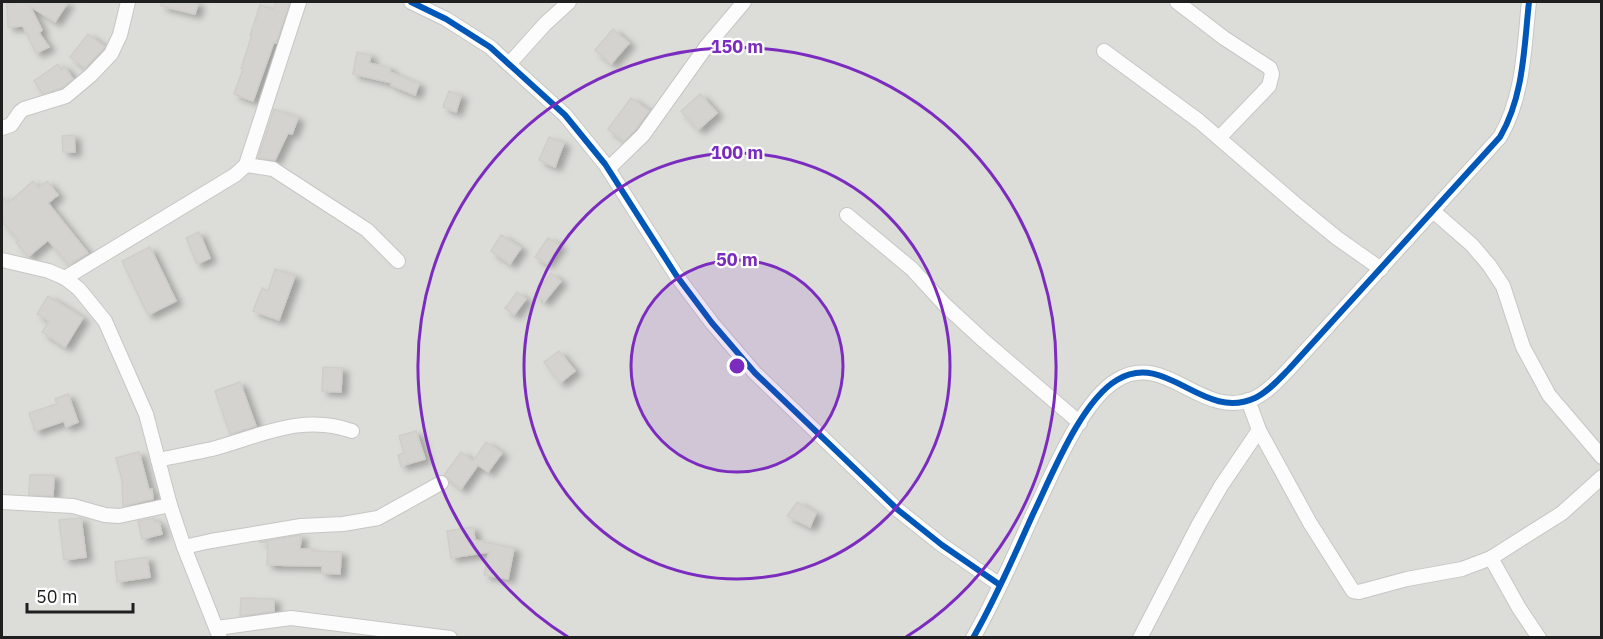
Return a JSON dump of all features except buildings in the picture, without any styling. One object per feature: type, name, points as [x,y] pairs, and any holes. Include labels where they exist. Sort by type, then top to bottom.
[{"type":"street","points":[[2,128],[11,125],[24,109],[66,96],[91,75],[111,54],[120,35],[128,2]]},
{"type":"street","points":[[65,278],[235,175],[246,165],[299,2]]},
{"type":"street","points":[[411,2],[446,19],[490,46],[565,115],[608,170],[711,323],[755,373],[898,510],[942,545],[1000,585]]},
{"type":"street","points":[[509,64],[545,24],[569,2]]},
{"type":"street","points":[[608,170],[643,135],[706,47],[744,2]]},
{"type":"street","points":[[1177,2],[1224,38],[1270,68],[1272,74],[1269,86],[1220,137]]},
{"type":"street","points":[[973,638],[1067,442],[1097,398],[1115,381],[1130,373],[1145,371],[1159,374],[1210,400],[1228,402],[1255,398],[1270,388],[1500,137],[1508,124],[1522,72],[1528,2]]},
{"type":"street","points":[[1104,51],[1220,137],[1299,207],[1381,269]]},
{"type":"street","points":[[246,165],[273,169],[367,230],[398,261]]},
{"type":"street","points":[[1433,211],[1472,245],[1489,265],[1503,286],[1523,347],[1549,395],[1602,457]]},
{"type":"street","points":[[847,215],[912,269],[945,305],[983,340],[1080,423]]},
{"type":"street","points":[[2,260],[49,271],[65,278],[79,289],[105,321],[146,414],[170,505],[218,633],[291,618],[450,638]]},
{"type":"street","points":[[1248,400],[1259,430],[1310,523],[1353,591],[1359,592],[1407,579],[1462,569],[1491,558],[1562,513],[1602,477]]},
{"type":"street","points":[[158,460],[211,449],[292,426],[324,423],[352,431]]},
{"type":"street","points":[[1140,638],[1199,524],[1221,486],[1259,430]]},
{"type":"street","points":[[184,547],[212,540],[301,526],[343,524],[378,518],[441,483]]},
{"type":"street","points":[[2,502],[73,506],[105,515],[119,516],[170,505]]},
{"type":"street","points":[[1491,558],[1539,638]]},
{"type":"shaded area","points":[[2,2],[1601,2],[1601,637],[2,637]]},
{"type":"cycle path","points":[[411,2],[446,19],[490,47],[565,115],[605,164],[676,275],[712,323],[755,373],[898,510],[942,545],[1000,585]]},
{"type":"cycle path","points":[[973,638],[1068,441],[1079,422],[1104,390],[1117,380],[1135,373],[1152,374],[1169,379],[1218,401],[1236,403],[1260,395],[1289,369],[1500,137],[1514,105],[1522,71],[1529,2]]}]
